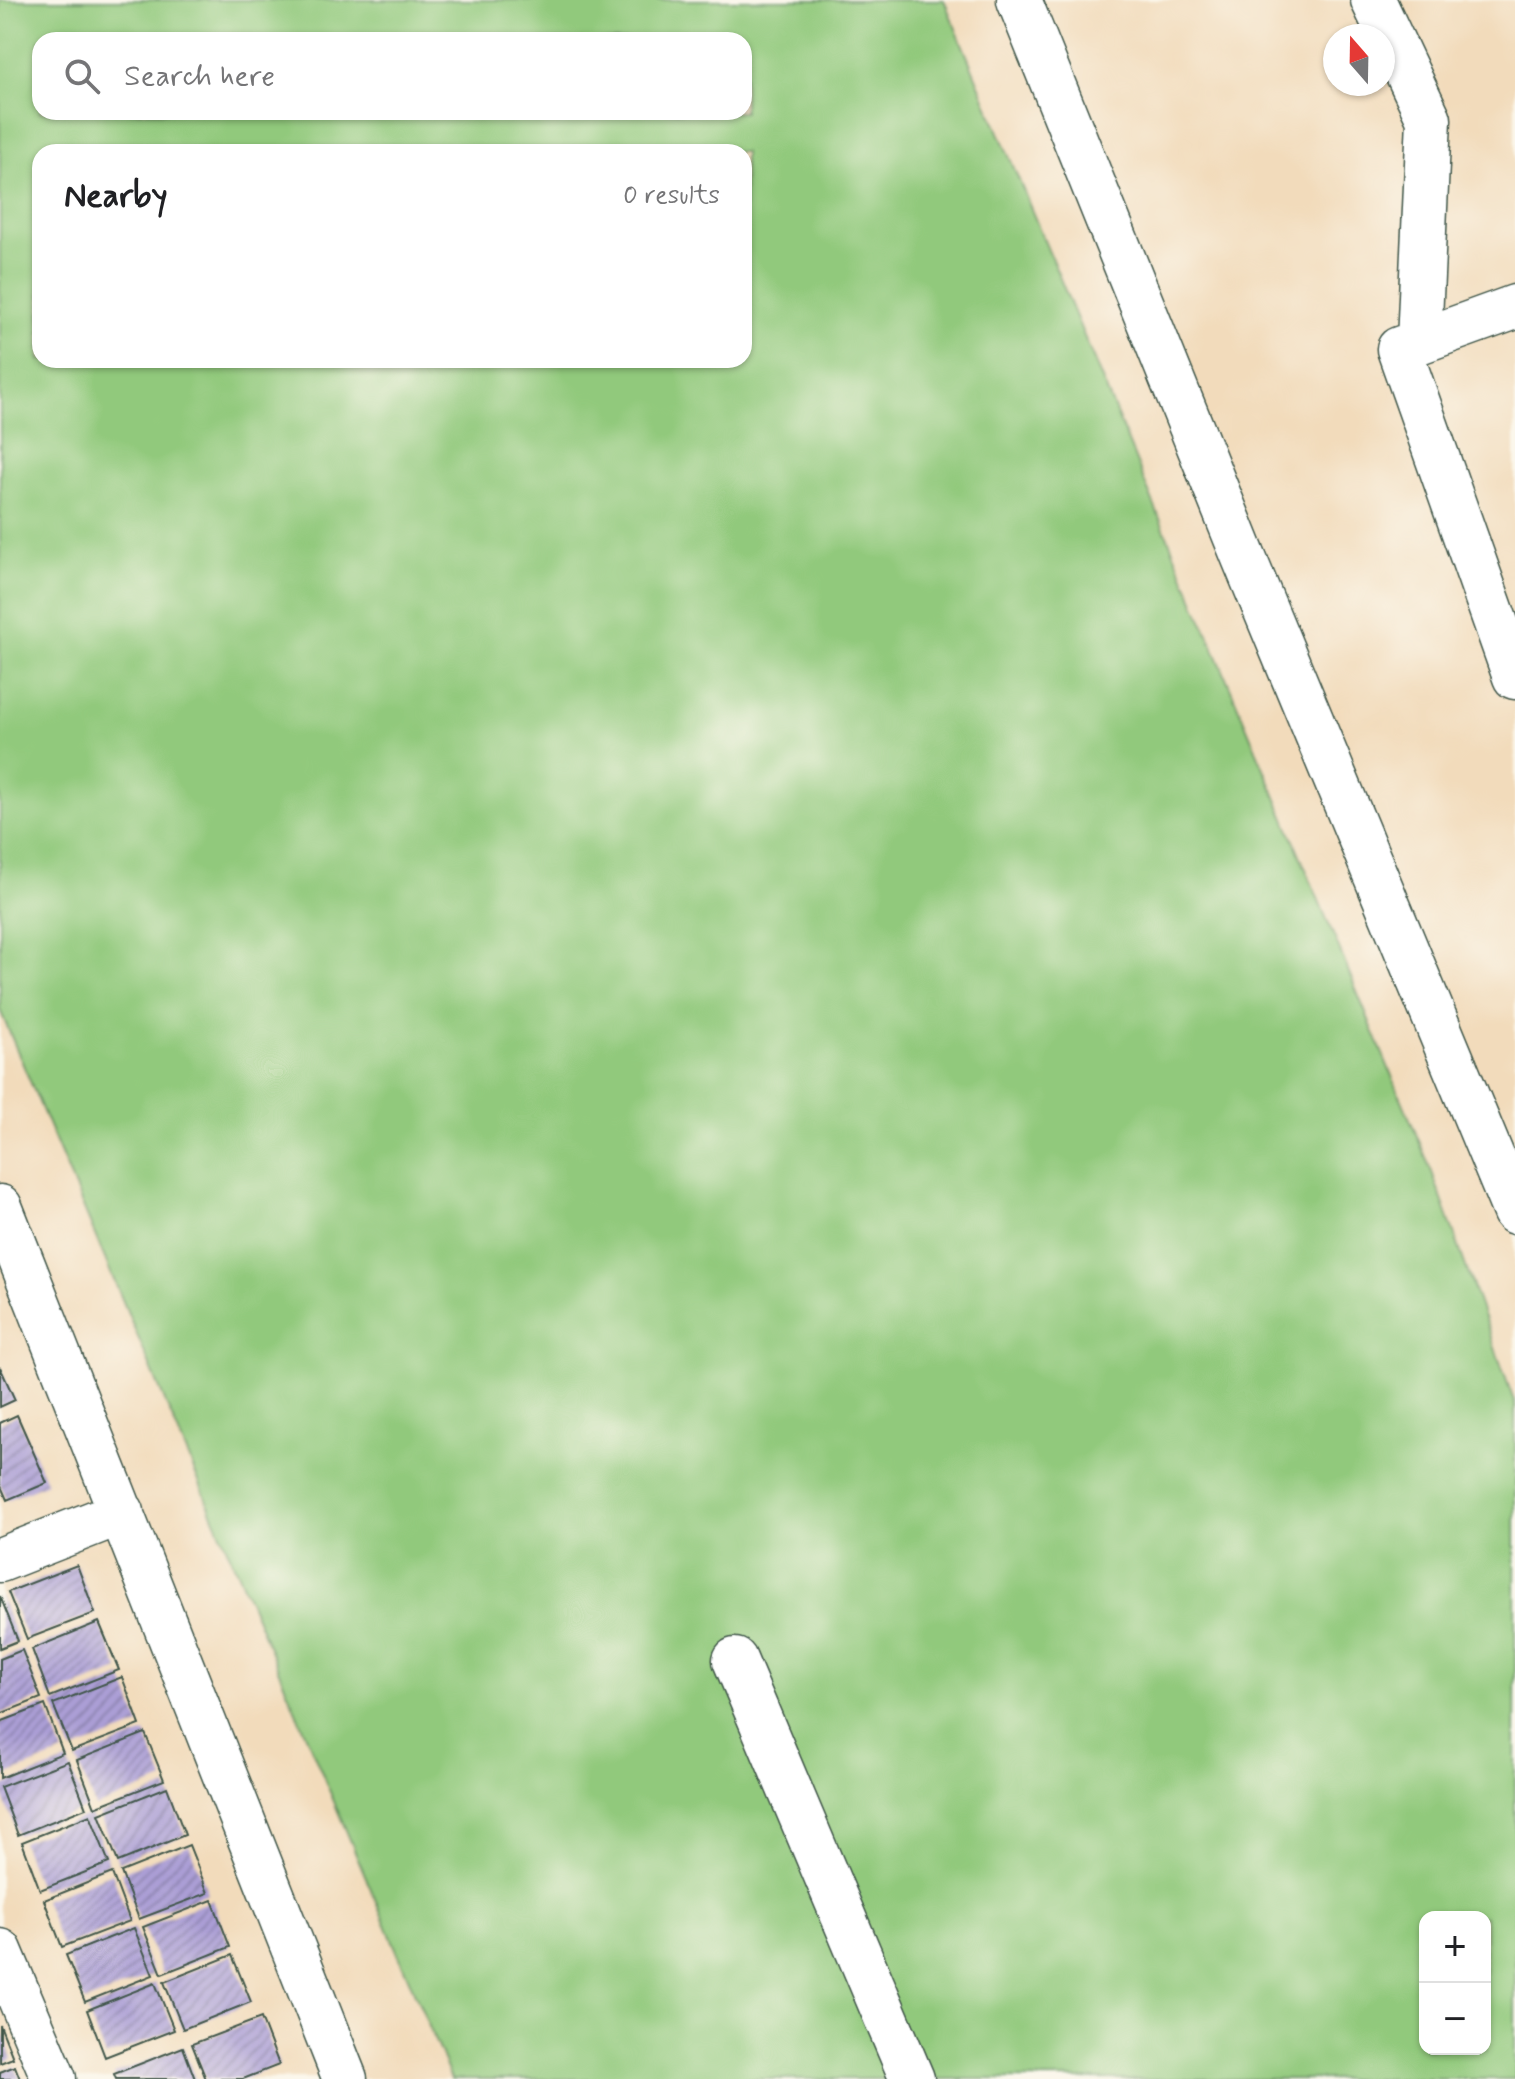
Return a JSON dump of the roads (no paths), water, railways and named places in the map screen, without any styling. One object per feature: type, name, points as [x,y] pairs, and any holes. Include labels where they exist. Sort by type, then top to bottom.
[{"type":"street","points":[[1019,0],[1244,558],[1515,1212]]},
{"type":"street","points":[[1373,0],[1429,119],[1419,342]]},
{"type":"street","points":[[1515,307],[1399,349],[1501,591],[1515,677]]},
{"type":"street","points":[[0,1207],[13,1275],[122,1512],[345,2079]]},
{"type":"street","points":[[0,1560],[122,1512]]},
{"type":"street","points":[[735,1660],[912,2079]]},
{"type":"street","points":[[0,1951],[54,2079]]}]
